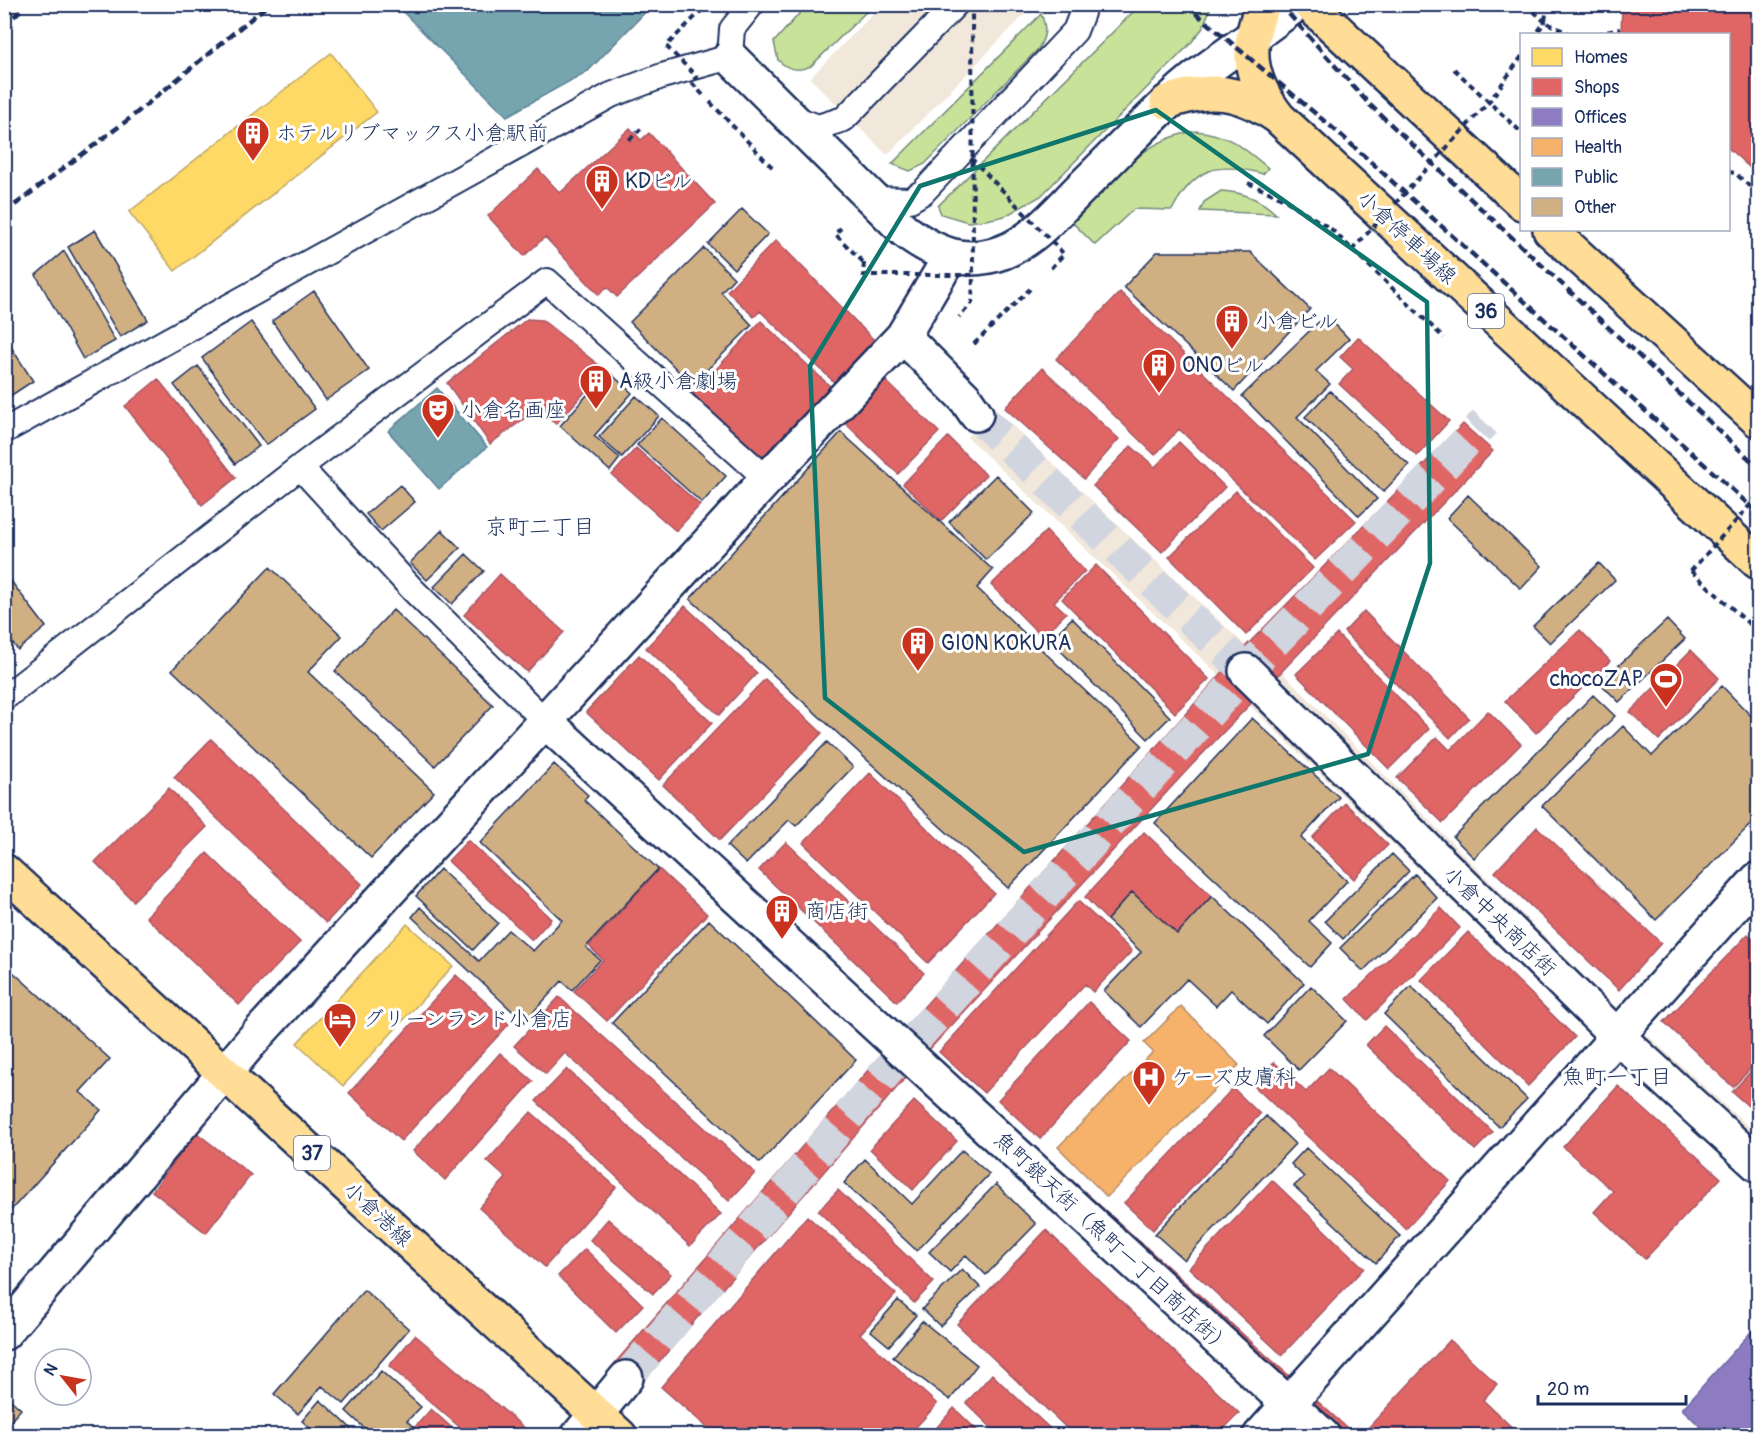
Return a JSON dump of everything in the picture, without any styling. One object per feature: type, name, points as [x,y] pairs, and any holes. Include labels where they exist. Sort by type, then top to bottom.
[{"type":"main road","name":"小倉停車場線","points":[[1263,4],[1252,37],[1251,52],[1257,84],[1279,118],[1758,562]]},
{"type":"main road","points":[[1309,4],[1520,202]]},
{"type":"main road","points":[[1167,102],[1205,91],[1230,94],[1255,101],[1279,118]]},
{"type":"main road","points":[[1551,231],[1758,420]]},
{"type":"main road","name":"小倉港線","points":[[4,871],[225,1072],[587,1424],[620,1436]]},
{"type":"street","points":[[4,1333],[225,1072],[767,479],[903,336],[961,266],[1021,244],[1046,224],[1167,102],[1297,4]]},
{"type":"street","points":[[730,57],[912,236],[961,266]]},
{"type":"street","points":[[903,336],[965,398],[976,414]]},
{"type":"street","name":"小倉中央商店街","points":[[1246,671],[1617,1036],[1758,1165]]},
{"type":"street","name":"魚町銀天街（魚町一丁目商店街）","points":[[546,721],[1323,1436]]},
{"type":"street","points":[[1260,1436],[1287,1403],[1758,879]]},
{"type":"street","points":[[587,1424],[627,1378]]},
{"type":"lane","points":[[4,431],[611,95],[662,76],[730,57],[732,29],[752,4]]},
{"type":"lane","points":[[790,117],[818,127],[844,119],[956,4]]},
{"type":"lane","points":[[874,199],[910,200],[923,192],[1069,38],[1079,22],[1082,4]]},
{"type":"lane","points":[[1251,4],[1252,37]]},
{"type":"lane","points":[[4,698],[300,467],[547,281],[767,479]]},
{"type":"lane","points":[[300,467],[413,590],[546,721]]},
{"type":"path","points":[[708,4],[666,46],[697,77],[691,82],[773,168]]},
{"type":"path","points":[[959,317],[972,303],[961,266],[970,157],[972,4]]},
{"type":"path","points":[[1526,4],[1545,22],[1568,33]]},
{"type":"path","points":[[1537,33],[1545,22],[1547,4]]},
{"type":"path","points":[[1602,33],[1620,29]]},
{"type":"path","points":[[1352,250],[1489,102],[1520,57]]},
{"type":"path","points":[[1454,69],[1520,132]]},
{"type":"path","points":[[970,157],[1064,254],[1039,279]]},
{"type":"path","points":[[1730,173],[1735,174],[1758,194]]},
{"type":"path","points":[[1248,183],[1282,198],[1331,229],[1444,338]]},
{"type":"path","points":[[864,263],[863,275],[961,266]]},
{"type":"path","points":[[974,344],[1031,288]]},
{"type":"path","points":[[1758,496],[1691,571],[1758,632]]},
{"type":"highlighted area","points":[[1156,110],[1427,302],[1430,563],[1368,754],[1024,852],[825,698],[810,366],[920,186]]},
{"type":"shaded area","points":[[882,5],[1034,5],[887,155],[810,78]]},
{"type":"shaded area","points":[[994,408],[1246,646],[1220,676],[967,437]]},
{"type":"shaded area","points":[[1282,672],[1608,1000],[1758,1135],[1758,1190],[1587,1032],[1249,705]]},
{"type":"green space","points":[[1211,4],[1211,7],[1202,29],[1190,44],[1041,196],[1005,216],[986,220],[968,222],[941,214],[938,206],[1140,5]]},
{"type":"green space","points":[[807,5],[873,5],[811,66],[793,69],[778,60],[774,42]]},
{"type":"green space","points":[[1041,14],[1045,32],[1038,49],[925,164],[910,171],[892,164]]},
{"type":"green space","points":[[1197,131],[1236,143],[1268,168],[1263,174],[1233,168],[1209,171],[1189,184],[1172,210],[1134,209],[1095,245],[1073,223],[1114,178],[1142,153],[1158,143]]},
{"type":"green space","points":[[1221,191],[1251,197],[1276,214],[1200,211],[1204,202]]},
{"type":"building: Homes","name":"ホテルリブマックス小倉駅前","points":[[331,53],[377,112],[175,271],[129,212]]},
{"type":"building: Homes","points":[[407,924],[453,966],[343,1086],[297,1043]]},
{"type":"building: Shops","points":[[521,4],[653,4],[588,71]]},
{"type":"building: Shops","points":[[1622,4],[1758,4],[1758,175],[1730,150],[1730,33],[1621,33]]},
{"type":"building: Shops","name":"KDビル","points":[[630,128],[641,140],[649,133],[715,204],[617,297],[607,287],[599,295],[545,237],[524,256],[488,216],[538,169],[560,193]]},
{"type":"building: Shops","points":[[776,240],[875,341],[835,383],[760,311],[754,317],[727,291]]},
{"type":"building: Shops","name":"ONOビル","points":[[1120,292],[1356,521],[1315,560],[1179,429],[1155,455],[1056,359]]},
{"type":"building: Shops","points":[[527,319],[542,320],[605,370],[556,424],[536,410],[490,444],[447,383]]},
{"type":"building: Shops","points":[[761,321],[834,390],[766,463],[693,394]]},
{"type":"building: Shops","points":[[1358,337],[1449,421],[1417,456],[1339,384],[1353,369],[1340,357]]},
{"type":"building: Shops","points":[[1042,368],[1119,439],[1084,479],[1005,408]]},
{"type":"building: Shops","points":[[158,379],[236,478],[202,505],[125,406]]},
{"type":"building: Shops","points":[[886,381],[939,432],[898,474],[845,423]]},
{"type":"building: Shops","name":"商店街","points":[[1463,424],[1493,451],[1190,767],[928,1051],[1356,1436],[1299,1436],[907,1076],[644,1379],[599,1436],[563,1436],[615,1363],[882,1054],[544,744],[566,718],[904,1029],[1246,646]]},
{"type":"building: Shops","points":[[948,437],[986,475],[941,521],[903,484]]},
{"type":"building: Shops","points":[[1179,442],[1225,487],[1162,552],[1093,486],[1131,446],[1155,467]]},
{"type":"building: Shops","points":[[636,448],[700,505],[676,531],[612,475]]},
{"type":"building: Shops","points":[[1236,491],[1313,568],[1246,635],[1169,557]]},
{"type":"building: Shops","points":[[1046,531],[1085,571],[1054,602],[1066,613],[1042,637],[991,585]]},
{"type":"building: Shops","points":[[1096,565],[1209,679],[1175,713],[1062,599]]},
{"type":"building: Shops","points":[[500,574],[564,632],[527,672],[464,615]]},
{"type":"building: Shops","points":[[685,606],[757,673],[719,715],[646,648]]},
{"type":"building: Shops","points":[[1364,611],[1469,718],[1450,738],[1344,632]]},
{"type":"building: Shops","points":[[1580,630],[1610,661],[1536,733],[1505,701]]},
{"type":"building: Shops","points":[[1337,634],[1429,729],[1389,769],[1296,674]]},
{"type":"building: Shops","points":[[1691,650],[1719,678],[1659,740],[1630,712]]},
{"type":"building: Shops","points":[[639,655],[712,723],[659,780],[586,712]]},
{"type":"building: Shops","points":[[765,679],[822,733],[720,840],[663,785]]},
{"type":"building: Shops","points":[[1488,711],[1521,744],[1443,823],[1397,778],[1437,737],[1450,750]]},
{"type":"building: Shops","points":[[211,739],[362,884],[326,923],[174,777]]},
{"type":"building: Shops","points":[[870,773],[994,893],[928,963],[803,843]]},
{"type":"building: Shops","points":[[169,788],[207,827],[133,901],[95,862]]},
{"type":"building: Shops","points":[[1345,803],[1388,845],[1354,879],[1312,838]]},
{"type":"building: Shops","points":[[1537,827],[1661,943],[1619,990],[1495,872]]},
{"type":"building: Shops","points":[[1144,832],[1212,896],[1177,934],[1132,892],[1107,920],[1085,897]]},
{"type":"building: Shops","points":[[468,840],[551,919],[532,940],[448,861]]},
{"type":"building: Shops","points":[[786,842],[924,973],[897,1002],[759,870]]},
{"type":"building: Shops","points":[[207,853],[300,942],[239,1005],[146,917]]},
{"type":"building: Shops","points":[[659,869],[707,914],[607,1021],[574,991],[603,960],[589,946]]},
{"type":"building: Shops","points":[[1078,901],[1132,951],[1093,992],[1085,984],[984,1093],[939,1052]]},
{"type":"building: Shops","points":[[1441,908],[1460,928],[1367,1020],[1347,999]]},
{"type":"building: Shops","points":[[1468,932],[1575,1037],[1528,1086],[1421,980]]},
{"type":"building: Shops","points":[[1748,934],[1758,944],[1758,1061],[1733,1087],[1664,1022]]},
{"type":"building: Shops","points":[[456,975],[509,1024],[401,1141],[349,1093]]},
{"type":"building: Shops","points":[[559,997],[755,1173],[729,1201],[565,1053],[546,1074],[514,1046]]},
{"type":"building: Shops","points":[[1089,1002],[1131,1041],[1040,1139],[998,1100]]},
{"type":"building: Shops","points":[[1384,1026],[1493,1132],[1475,1150],[1366,1045]]},
{"type":"building: Shops","points":[[500,1053],[533,1081],[445,1180],[413,1151]]},
{"type":"building: Shops","points":[[1274,1062],[1306,1092],[1329,1068],[1450,1181],[1406,1229],[1253,1085]]},
{"type":"building: Shops","points":[[1758,1064],[1758,1108],[1755,1112],[1732,1092]]},
{"type":"building: Shops","points":[[567,1069],[721,1214],[690,1246],[536,1101]]},
{"type":"building: Shops","points":[[1618,1086],[1721,1178],[1645,1259],[1594,1212],[1613,1191],[1563,1147]]},
{"type":"building: Shops","points":[[1233,1088],[1260,1114],[1153,1230],[1124,1203]]},
{"type":"building: Shops","points":[[914,1101],[957,1141],[913,1190],[870,1149]]},
{"type":"building: Shops","points":[[531,1112],[616,1187],[545,1267],[479,1208],[506,1178],[487,1161]]},
{"type":"building: Shops","points":[[197,1133],[251,1175],[206,1233],[152,1191]]},
{"type":"building: Shops","points":[[1272,1180],[1364,1268],[1282,1355],[1189,1268]]},
{"type":"building: Shops","points":[[838,1190],[934,1282],[914,1303],[818,1211]]},
{"type":"building: Shops","points":[[807,1216],[896,1294],[860,1334],[937,1404],[908,1436],[717,1436],[661,1387]]},
{"type":"building: Shops","points":[[608,1219],[671,1274],[653,1294],[590,1240]]},
{"type":"building: Shops","points":[[1046,1230],[1239,1413],[1217,1436],[1075,1436],[957,1324]]},
{"type":"building: Shops","points":[[585,1249],[643,1305],[616,1333],[558,1276]]},
{"type":"building: Shops","points":[[415,1335],[534,1436],[470,1436],[389,1366]]},
{"type":"building: Shops","points":[[1450,1340],[1497,1384],[1483,1400],[1521,1436],[1376,1436],[1368,1428]]},
{"type":"building: Shops","points":[[992,1374],[1058,1436],[1000,1436],[966,1403]]},
{"type":"building: Shops","points":[[954,1408],[983,1436],[929,1436]]},
{"type":"building: Shops","points":[[431,1409],[461,1436],[425,1436],[415,1427]]},
{"type":"building: Offices","points":[[1758,1324],[1758,1436],[1710,1436],[1682,1409]]},
{"type":"building: Health","name":"ケーズ皮膚科","points":[[1181,1006],[1239,1065],[1107,1197],[1058,1147],[1153,1052],[1144,1043]]},
{"type":"building: Public","points":[[395,4],[653,4],[588,71],[507,116]]},
{"type":"building: Public","name":"小倉名画座","points":[[437,388],[487,447],[439,489],[388,431]]},
{"type":"building: Other","points":[[742,209],[768,234],[734,269],[708,244]]},
{"type":"building: Other","points":[[95,230],[148,320],[120,337],[68,247]]},
{"type":"building: Other","points":[[704,248],[734,278],[721,292],[752,325],[692,385],[630,322]]},
{"type":"building: Other","points":[[64,251],[115,341],[83,359],[36,275]]},
{"type":"building: Other","name":"小倉ビル","points":[[1157,252],[1250,252],[1310,309],[1234,391],[1124,287]]},
{"type":"building: Other","points":[[314,291],[369,370],[326,400],[272,321]]},
{"type":"building: Other","points":[[1326,315],[1349,339],[1316,371],[1330,384],[1297,417],[1377,499],[1359,516],[1242,396]]},
{"type":"building: Other","points":[[251,322],[315,409],[266,445],[202,358]]},
{"type":"building: Other","points":[[4,336],[33,381],[4,400]]},
{"type":"building: Other","points":[[198,366],[259,446],[235,464],[174,385]]},
{"type":"building: Other","name":"A級小倉劇場","points":[[608,371],[632,393],[594,436],[620,458],[610,471],[560,426]]},
{"type":"building: Other","points":[[1330,391],[1409,465],[1383,492],[1305,417]]},
{"type":"building: Other","points":[[636,396],[659,416],[622,457],[599,437]]},
{"type":"building: Other","points":[[662,418],[726,476],[702,503],[637,445]]},
{"type":"building: Other","name":"GION KOKURA","points":[[841,432],[993,570],[977,588],[1142,745],[1008,888],[690,599]]},
{"type":"building: Other","points":[[996,475],[1034,513],[986,560],[949,522]]},
{"type":"building: Other","points":[[400,485],[415,502],[381,531],[366,514]]},
{"type":"building: Other","points":[[1468,495],[1542,566],[1521,589],[1447,518]]},
{"type":"building: Other","points":[[442,530],[460,548],[427,580],[410,563]]},
{"type":"building: Other","points":[[466,554],[484,571],[452,604],[434,587]]},
{"type":"building: Other","points":[[1599,563],[1615,580],[1550,643],[1533,626]]},
{"type":"building: Other","points":[[270,567],[342,636],[308,672],[434,792],[371,858],[172,670]]},
{"type":"building: Other","points":[[4,572],[46,627],[18,650],[4,633]]},
{"type":"building: Other","points":[[393,610],[493,705],[435,766],[335,671]]},
{"type":"building: Other","points":[[1072,618],[1170,717],[1148,739],[1050,640]]},
{"type":"building: Other","points":[[1667,620],[1685,639],[1619,702],[1600,683]]},
{"type":"building: Other","points":[[1722,686],[1758,723],[1758,817],[1656,920],[1542,806],[1623,726],[1652,756]]},
{"type":"building: Other","points":[[1593,695],[1615,716],[1474,858],[1453,837]]},
{"type":"building: Other","points":[[1252,718],[1339,797],[1301,838],[1347,881],[1309,921],[1332,943],[1310,967],[1155,823]]},
{"type":"building: Other","points":[[827,742],[853,767],[796,826],[789,820],[746,864],[727,846]]},
{"type":"building: Other","points":[[554,764],[588,795],[584,800],[658,869],[586,947],[600,960],[572,990],[562,981],[524,1022],[412,917],[420,907],[479,961],[508,930],[533,951],[562,920],[480,843]]},
{"type":"building: Other","points":[[1392,854],[1409,871],[1343,939],[1325,921]]},
{"type":"building: Other","points":[[440,869],[498,923],[473,950],[416,896]]},
{"type":"building: Other","points":[[1415,874],[1437,898],[1363,971],[1340,948]]},
{"type":"building: Other","points":[[1132,892],[1177,934],[1212,896],[1304,983],[1267,1024],[1231,990],[1216,1006],[1187,979],[1141,1027],[1104,991],[1141,952],[1107,920]]},
{"type":"building: Other","points":[[709,920],[856,1060],[760,1163],[612,1023]]},
{"type":"building: Other","points":[[4,964],[110,1059],[80,1092],[101,1110],[4,1218]]},
{"type":"building: Other","points":[[1311,986],[1347,1021],[1299,1070],[1264,1036]]},
{"type":"building: Other","points":[[1411,986],[1527,1099],[1499,1127],[1384,1014]]},
{"type":"building: Other","points":[[1266,1116],[1295,1144],[1184,1260],[1155,1234]]},
{"type":"building: Other","points":[[1306,1148],[1400,1236],[1376,1263],[1294,1186],[1304,1177],[1291,1164]]},
{"type":"building: Other","points":[[962,1150],[989,1174],[917,1251],[844,1183],[865,1159],[912,1204]]},
{"type":"building: Other","points":[[996,1184],[1036,1224],[986,1275],[966,1255],[950,1272],[929,1252]]},
{"type":"building: Other","points":[[962,1269],[980,1287],[940,1326],[922,1309]]},
{"type":"building: Other","points":[[364,1290],[409,1329],[344,1404],[322,1386],[298,1414],[274,1394]]},
{"type":"building: Other","points":[[898,1300],[916,1315],[889,1346],[871,1331]]},
{"type":"building: Other","points":[[922,1321],[977,1365],[950,1400],[893,1357]]},
{"type":"building: Other","points":[[381,1371],[421,1407],[407,1421],[423,1436],[373,1436],[346,1411]]},
{"type":"building: Other","points":[[4,1394],[21,1409],[6,1426],[4,1425]]},
{"type":"building: Other","points":[[320,1400],[359,1436],[319,1436],[302,1421]]},
{"type":"tunnel","points":[[976,414],[1246,671]]},
{"type":"tunnel","points":[[626,1378],[904,1051],[1246,671],[1485,422]]},
{"type":"railway","points":[[4,26],[27,4]]},
{"type":"railway","points":[[4,213],[129,119],[269,4]]},
{"type":"railway","points":[[1185,4],[1341,135],[1758,513]]},
{"type":"railway","points":[[1280,4],[1370,105],[1758,467]]},
{"type":"place","name":"ホテルリブマックス小倉駅前","points":[[253,162]]},
{"type":"place","name":"KDビル","points":[[602,210]]},
{"type":"place","name":"小倉ビル","points":[[1232,350]]},
{"type":"place","name":"ONOビル","points":[[1159,394]]},
{"type":"place","name":"A級小倉劇場","points":[[596,410]]},
{"type":"place","name":"小倉名画座","points":[[438,439]]},
{"type":"place","name":"GION KOKURA","points":[[918,672]]},
{"type":"place","name":"chocoZAP","points":[[1666,708]]},
{"type":"place","name":"商店街","points":[[782,940]]},
{"type":"place","name":"グリーンランド小倉店","points":[[340,1048]]},
{"type":"place","name":"ケーズ皮膚科","points":[[1149,1106]]},
{"type":"district","name":"京町二丁目","points":[[540,526]]},
{"type":"district","name":"魚町一丁目","points":[[1617,1076]]}]
